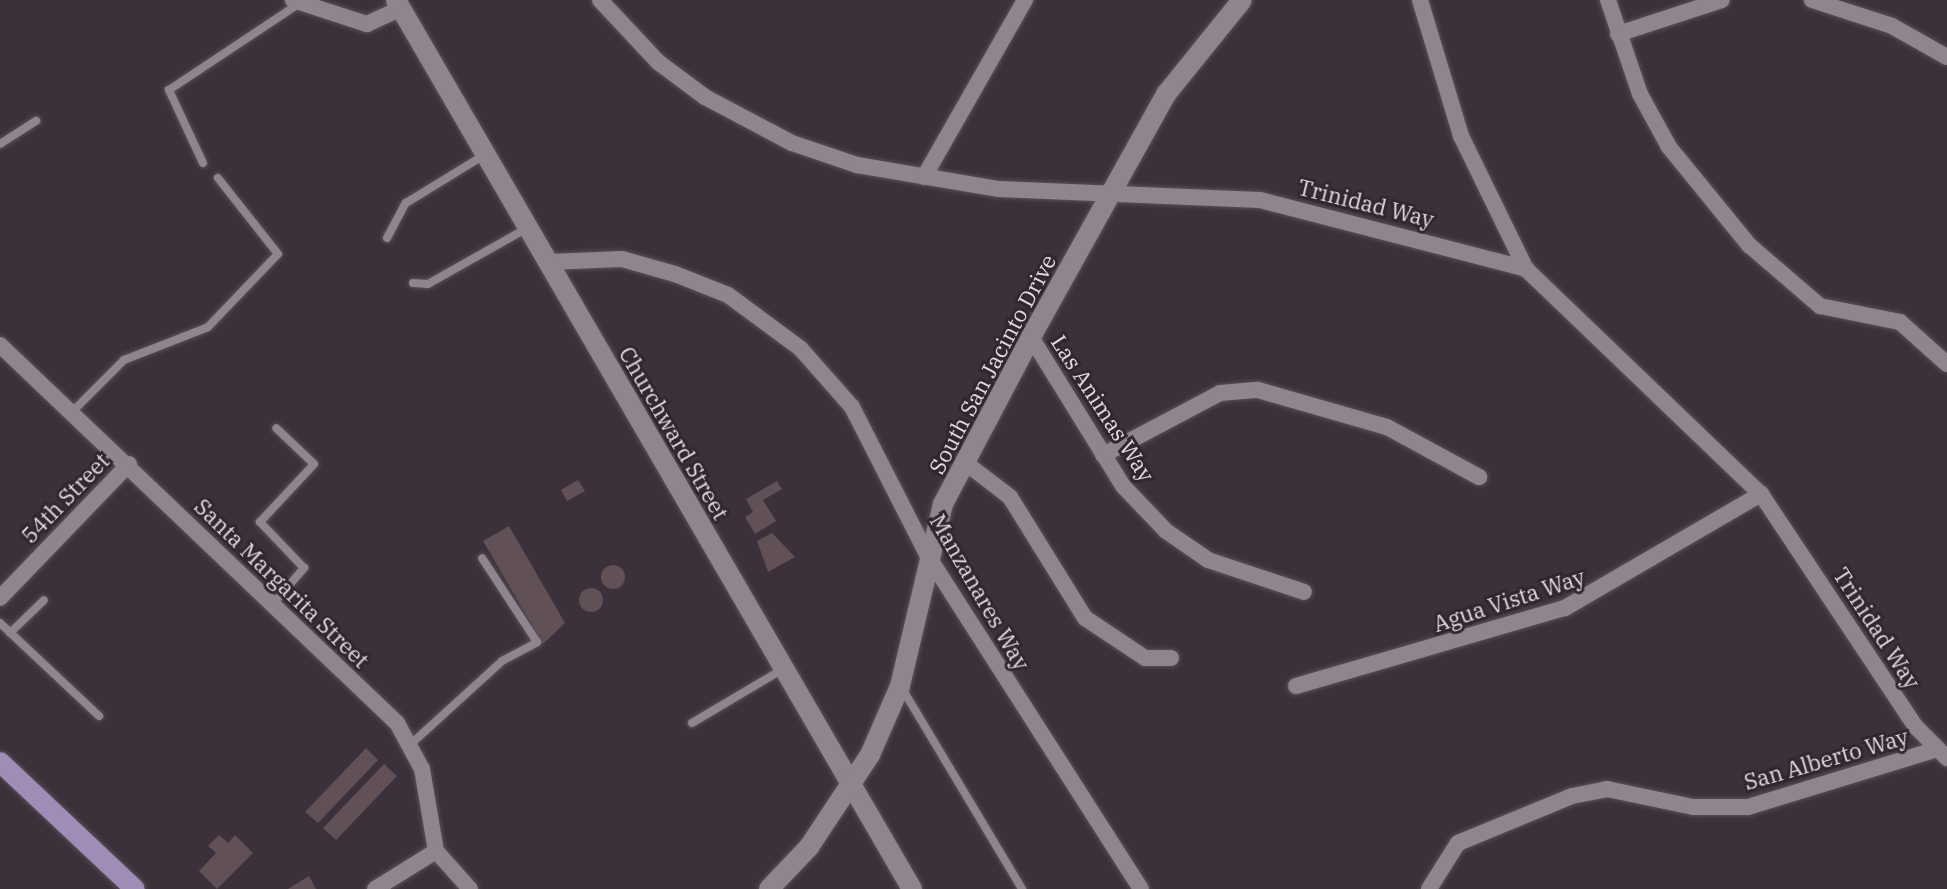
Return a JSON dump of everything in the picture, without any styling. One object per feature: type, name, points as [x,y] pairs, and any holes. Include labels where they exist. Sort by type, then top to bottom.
[{"type":"main road","points":[[0,762],[135,889]]},
{"type":"street","name":"Trinidad Way","points":[[600,0],[658,62],[730,112],[824,155],[924,177],[999,189],[1115,192],[1272,202],[1526,269],[1761,494],[1941,754]]},
{"type":"street","points":[[924,177],[1025,0]]},
{"type":"street","name":"South San Jacinto Drive","points":[[769,889],[809,847],[848,780],[870,755],[900,686],[928,556],[943,504],[967,464],[1031,337],[1115,192],[1167,93],[1242,0]]},
{"type":"street","points":[[1420,0],[1461,136],[1526,269]]},
{"type":"street","points":[[1608,0],[1618,34],[1669,147],[1749,245],[1820,306],[1900,322],[1947,364]]},
{"type":"street","points":[[1618,34],[1722,0]]},
{"type":"street","points":[[1812,0],[1892,26],[1947,57]]},
{"type":"street","points":[[297,1],[367,24],[398,4]]},
{"type":"street","name":"Churchward Street","points":[[398,4],[912,889]]},
{"type":"street","name":"Manzanares Way","points":[[549,262],[622,259],[728,295],[766,321],[852,407],[928,556],[1141,889]]},
{"type":"street","name":"Las Animas Way","points":[[1031,337],[1103,455],[1166,531],[1208,560],[1304,592]]},
{"type":"street","name":"Santa Margarita Street","points":[[0,345],[129,464],[412,743]]},
{"type":"street","points":[[1103,455],[1220,393],[1258,390],[1387,427],[1479,477]]},
{"type":"street","name":"54th Street","points":[[0,598],[129,464]]},
{"type":"street","points":[[967,464],[1010,497],[1085,618],[1145,658],[1171,658]]},
{"type":"street","name":"Agua Vista Way","points":[[1296,686],[1565,608],[1761,494]]},
{"type":"street","points":[[412,743],[436,851],[470,889]]},
{"type":"street","name":"San Alberto Way","points":[[1429,889],[1458,843],[1572,796],[1607,789],[1693,807],[1748,807],[1941,754]]},
{"type":"street","points":[[375,889],[436,851]]},
{"type":"lane","points":[[203,163],[169,90],[297,1]]},
{"type":"lane","points":[[0,144],[36,121]]},
{"type":"lane","points":[[387,238],[406,203],[487,154]]},
{"type":"lane","points":[[72,412],[124,360],[208,327],[278,254],[218,178]]},
{"type":"lane","points":[[413,283],[428,284],[529,227]]},
{"type":"lane","points":[[272,604],[304,568],[260,522],[314,464],[276,428]]},
{"type":"lane","points":[[412,743],[502,661],[537,642],[482,558]]},
{"type":"lane","points":[[10,633],[44,600]]},
{"type":"lane","points":[[0,623],[99,716]]},
{"type":"lane","points":[[692,723],[784,669]]},
{"type":"lane","points":[[900,686],[1022,889]]},
{"type":"building","points":[[578,480],[585,491],[567,501],[561,490]]},
{"type":"building","points":[[777,481],[782,489],[763,500],[776,521],[755,534],[745,517],[753,512],[746,499]]},
{"type":"building","points":[[509,526],[565,623],[543,644],[483,541]]},
{"type":"building","points":[[772,533],[795,557],[768,572],[757,541]]},
{"type":"building","points":[[613,565],[621,569],[625,577],[621,585],[613,589],[605,585],[601,577],[605,569]]},
{"type":"building","points":[[591,588],[602,595],[603,600],[596,611],[591,612],[580,605],[579,600],[586,589]]},
{"type":"building","points":[[366,748],[378,760],[318,823],[305,812]]},
{"type":"building","points":[[384,764],[397,776],[336,840],[323,828]]},
{"type":"building","points":[[219,835],[228,843],[235,835],[253,853],[217,889],[199,871],[216,853],[208,846]]},
{"type":"building","points":[[309,876],[316,889],[288,889]]}]
